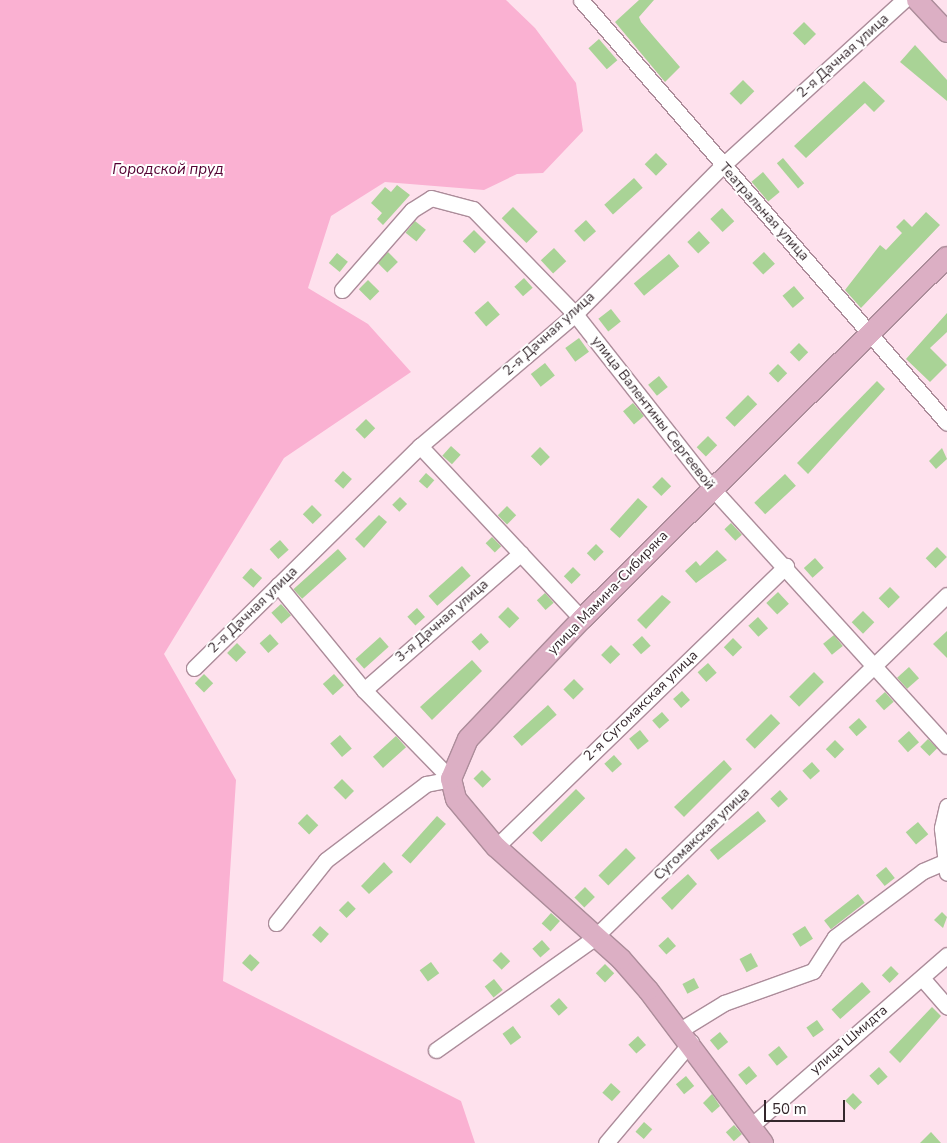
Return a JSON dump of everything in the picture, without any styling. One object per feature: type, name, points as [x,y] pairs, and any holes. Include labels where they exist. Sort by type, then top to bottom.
[{"type":"main road","points":[[917,0],[947,32]]},
{"type":"main road","name":"улица Мамина-Сибиряка","points":[[452,779],[468,739],[582,619],[712,488],[874,334],[947,257]]},
{"type":"main road","points":[[452,779],[456,800],[496,847],[594,938],[622,959],[686,1036],[763,1143]]},
{"type":"street","name":"2-я Дачная улица","points":[[194,668],[420,446],[575,314],[722,166],[904,0]]},
{"type":"street","name":"Театральная улица","points":[[584,1],[722,166],[874,334],[947,423]]},
{"type":"street","name":"улица Валентины Сергеевой","points":[[342,290],[412,210],[431,198],[473,210],[575,314],[712,488],[786,566],[947,746]]},
{"type":"street","points":[[420,446],[582,619]]},
{"type":"street","name":"3-я Дачная улица","points":[[364,690],[521,554]]},
{"type":"street","name":"2-я Сугомакская улица","points":[[496,847],[786,566]]},
{"type":"street","points":[[278,586],[364,690],[452,779]]},
{"type":"street","name":"Сугомакская улица","points":[[436,1050],[594,938],[877,667],[947,595]]},
{"type":"street","points":[[276,923],[326,860],[426,784],[452,779]]},
{"type":"street","points":[[606,1143],[686,1036],[724,1003],[813,972],[835,937],[924,871],[945,868],[942,828],[947,806]]},
{"type":"street","name":"улица Шмидта","points":[[751,1126],[947,956]]},
{"type":"street","points":[[922,978],[947,1007]]},
{"type":"water","name":"Городской пруд","points":[[0,0],[506,0],[535,28],[576,83],[583,131],[543,173],[517,174],[484,190],[385,182],[331,216],[308,288],[368,324],[411,372],[284,458],[164,654],[236,780],[223,981],[461,1101],[475,1143],[0,1143]]},
{"type":"building","points":[[639,0],[654,0],[639,17],[641,22],[680,67],[665,82],[615,22]]},
{"type":"building","points":[[804,22],[816,34],[805,45],[793,33]]},
{"type":"building","points":[[599,39],[617,60],[607,69],[588,48]]},
{"type":"building","points":[[915,45],[947,80],[947,101],[900,62]]},
{"type":"building","points":[[743,80],[754,91],[741,105],[730,93]]},
{"type":"building","points":[[864,81],[885,101],[874,112],[865,103],[806,158],[794,146]]},
{"type":"building","points":[[656,153],[667,164],[656,176],[645,164]]},
{"type":"building","points":[[783,158],[804,183],[798,188],[777,163]]},
{"type":"building","points":[[763,172],[780,192],[768,202],[752,182]]},
{"type":"building","points":[[634,178],[643,188],[613,214],[604,205]]},
{"type":"building","points":[[397,185],[410,195],[383,225],[377,219],[382,213],[371,203],[385,187],[391,192]]},
{"type":"building","points":[[513,207],[538,232],[526,243],[502,218]]},
{"type":"building","points":[[722,208],[734,221],[723,232],[710,219]]},
{"type":"building","points":[[926,212],[940,225],[861,308],[845,290],[880,245],[886,250],[902,233],[896,227],[904,219],[912,227]]},
{"type":"building","points":[[586,220],[596,231],[584,242],[574,231]]},
{"type":"building","points":[[415,221],[426,230],[416,241],[406,233]]},
{"type":"building","points":[[474,230],[486,242],[475,253],[463,241]]},
{"type":"building","points":[[699,231],[710,243],[698,254],[687,242]]},
{"type":"building","points":[[554,248],[566,261],[553,273],[541,260]]},
{"type":"building","points":[[388,252],[398,262],[387,273],[377,263]]},
{"type":"building","points":[[764,252],[775,264],[763,275],[752,263]]},
{"type":"building","points":[[337,253],[348,262],[340,272],[329,263]]},
{"type":"building","points":[[669,254],[679,266],[644,296],[634,284]]},
{"type":"building","points":[[524,278],[533,288],[523,296],[514,287]]},
{"type":"building","points":[[368,280],[379,291],[370,301],[359,289]]},
{"type":"building","points":[[794,286],[804,298],[793,308],[783,296]]},
{"type":"building","points":[[488,301],[500,315],[486,326],[474,313]]},
{"type":"building","points":[[611,309],[621,322],[608,331],[598,319]]},
{"type":"building","points":[[947,313],[947,332],[930,348],[947,365],[930,382],[906,359]]},
{"type":"building","points":[[579,338],[589,352],[575,362],[565,348]]},
{"type":"building","points":[[799,343],[808,352],[799,361],[790,352]]},
{"type":"building","points":[[545,363],[555,376],[541,387],[531,374]]},
{"type":"building","points":[[778,364],[787,373],[778,382],[769,373]]},
{"type":"building","points":[[659,376],[668,387],[657,396],[648,385]]},
{"type":"building","points":[[877,381],[885,389],[808,474],[797,463]]},
{"type":"building","points":[[748,395],[757,404],[735,427],[725,418]]},
{"type":"building","points":[[633,403],[644,416],[634,424],[623,411]]},
{"type":"building","points":[[366,419],[375,428],[365,439],[355,430]]},
{"type":"building","points":[[708,436],[717,445],[706,457],[697,447]]},
{"type":"building","points":[[451,446],[461,455],[452,464],[442,456]]},
{"type":"building","points":[[540,447],[550,457],[541,466],[531,456]]},
{"type":"building","points":[[942,448],[947,459],[936,469],[929,461]]},
{"type":"building","points":[[343,471],[352,479],[343,489],[334,481]]},
{"type":"building","points":[[426,473],[434,480],[427,489],[419,481]]},
{"type":"building","points":[[785,474],[796,486],[765,514],[754,503]]},
{"type":"building","points":[[662,477],[671,486],[661,496],[652,487]]},
{"type":"building","points":[[400,497],[407,504],[399,512],[392,505]]},
{"type":"building","points":[[638,498],[648,507],[620,538],[610,529]]},
{"type":"building","points":[[312,505],[322,515],[313,524],[303,514]]},
{"type":"building","points":[[507,506],[516,515],[507,524],[498,515]]},
{"type":"building","points":[[379,515],[387,522],[364,548],[355,539]]},
{"type":"building","points":[[731,523],[742,535],[735,541],[724,529]]},
{"type":"building","points":[[492,537],[501,546],[495,553],[486,543]]},
{"type":"building","points":[[280,540],[289,550],[278,559],[270,549]]},
{"type":"building","points":[[596,544],[604,552],[595,561],[587,553]]},
{"type":"building","points":[[937,547],[947,557],[936,568],[926,558]]},
{"type":"building","points":[[338,549],[347,559],[302,599],[293,589]]},
{"type":"building","points":[[717,550],[727,560],[696,583],[685,571],[696,561],[700,566]]},
{"type":"building","points":[[815,558],[824,568],[813,578],[804,568]]},
{"type":"building","points":[[462,566],[471,576],[437,606],[429,596]]},
{"type":"building","points":[[573,567],[581,575],[572,584],[564,576]]},
{"type":"building","points":[[251,568],[262,578],[253,588],[242,578]]},
{"type":"building","points":[[890,587],[900,597],[889,608],[879,598]]},
{"type":"building","points":[[778,592],[789,604],[777,615],[766,603]]},
{"type":"building","points":[[545,593],[554,603],[546,610],[537,600]]},
{"type":"building","points":[[662,595],[671,602],[646,629],[637,620]]},
{"type":"building","points":[[281,604],[291,615],[281,624],[271,613]]},
{"type":"building","points":[[508,607],[519,618],[509,628],[498,617]]},
{"type":"building","points":[[417,608],[425,617],[415,626],[407,617]]},
{"type":"building","points":[[863,611],[874,622],[863,634],[852,622]]},
{"type":"building","points":[[758,617],[768,628],[758,637],[748,626]]},
{"type":"building","points":[[947,631],[947,658],[933,644]]},
{"type":"building","points":[[481,633],[489,642],[479,651],[471,642]]},
{"type":"building","points":[[270,634],[279,644],[268,653],[260,643]]},
{"type":"building","points":[[834,635],[843,646],[832,655],[823,644]]},
{"type":"building","points":[[642,636],[651,646],[641,654],[632,645]]},
{"type":"building","points":[[380,637],[389,647],[364,669],[355,659]]},
{"type":"building","points":[[733,638],[742,647],[733,656],[724,647]]},
{"type":"building","points":[[237,643],[246,652],[236,662],[227,653]]},
{"type":"building","points":[[611,645],[620,654],[610,664],[601,655]]},
{"type":"building","points":[[472,660],[482,671],[432,720],[420,707]]},
{"type":"building","points":[[708,663],[717,673],[706,682],[698,672]]},
{"type":"building","points":[[909,667],[919,678],[907,689],[897,678]]},
{"type":"building","points":[[814,672],[824,682],[799,707],[789,697]]},
{"type":"building","points":[[204,674],[213,683],[204,692],[195,683]]},
{"type":"building","points":[[334,674],[344,685],[333,695],[323,684]]},
{"type":"building","points":[[574,679],[584,689],[573,700],[563,690]]},
{"type":"building","points":[[682,691],[690,700],[681,708],[673,699]]},
{"type":"building","points":[[885,692],[894,702],[884,710],[875,701]]},
{"type":"building","points":[[548,705],[557,715],[522,746],[513,736]]},
{"type":"building","points":[[662,712],[669,720],[659,729],[652,721]]},
{"type":"building","points":[[771,714],[780,723],[755,749],[746,739]]},
{"type":"building","points":[[859,718],[867,727],[857,736],[849,727]]},
{"type":"building","points":[[640,730],[649,741],[638,750],[629,739]]},
{"type":"building","points":[[909,731],[919,742],[908,752],[898,741]]},
{"type":"building","points":[[340,735],[352,749],[342,757],[330,744]]},
{"type":"building","points":[[396,736],[406,747],[383,768],[373,757]]},
{"type":"building","points":[[928,739],[937,748],[929,756],[920,747]]},
{"type":"building","points":[[835,740],[844,749],[835,758],[826,749]]},
{"type":"building","points":[[614,755],[622,764],[612,773],[604,764]]},
{"type":"building","points":[[724,760],[732,769],[684,817],[674,807]]},
{"type":"building","points":[[812,762],[820,771],[810,780],[802,771]]},
{"type":"building","points":[[482,770],[491,779],[483,788],[474,778]]},
{"type":"building","points":[[342,779],[354,791],[346,800],[334,787]]},
{"type":"building","points":[[576,789],[585,798],[541,842],[532,833]]},
{"type":"building","points":[[780,790],[788,799],[778,808],[770,799]]},
{"type":"building","points":[[758,811],[766,821],[718,860],[710,850]]},
{"type":"building","points":[[307,814],[318,825],[309,835],[298,823]]},
{"type":"building","points":[[437,816],[446,824],[410,863],[402,855]]},
{"type":"building","points":[[918,822],[928,834],[916,845],[906,832]]},
{"type":"building","points":[[626,848],[636,858],[608,885],[598,876]]},
{"type":"building","points":[[384,862],[393,872],[369,894],[361,886]]},
{"type":"building","points":[[886,867],[895,878],[885,886],[876,875]]},
{"type":"building","points":[[688,874],[697,884],[672,910],[661,898]]},
{"type":"building","points":[[585,887],[595,897],[584,908],[574,898]]},
{"type":"building","points":[[858,894],[865,903],[831,929],[824,920]]},
{"type":"building","points":[[348,901],[356,909],[347,918],[339,910]]},
{"type":"building","points":[[942,912],[947,917],[943,928],[934,920]]},
{"type":"building","points":[[551,913],[560,921],[551,931],[542,923]]},
{"type":"building","points":[[320,926],[329,934],[321,943],[312,935]]},
{"type":"building","points":[[805,926],[813,939],[800,947],[792,934]]},
{"type":"building","points":[[668,937],[676,946],[666,955],[658,946]]},
{"type":"building","points":[[542,940],[550,949],[540,958],[532,949]]},
{"type":"building","points":[[501,952],[510,961],[502,970],[493,960]]},
{"type":"building","points":[[751,953],[758,966],[747,972],[740,959]]},
{"type":"building","points":[[250,954],[260,963],[252,972],[242,963]]},
{"type":"building","points":[[431,962],[439,973],[428,982],[420,970]]},
{"type":"building","points":[[605,964],[614,973],[605,982],[596,973]]},
{"type":"building","points":[[891,966],[899,974],[890,983],[882,975]]},
{"type":"building","points":[[694,978],[699,988],[687,994],[682,984]]},
{"type":"building","points":[[494,979],[503,990],[493,997],[485,987]]},
{"type":"building","points":[[862,982],[871,992],[840,1019],[832,1009]]},
{"type":"building","points":[[559,998],[568,1008],[559,1016],[550,1006]]},
{"type":"building","points":[[932,1007],[941,1016],[900,1063],[889,1052]]},
{"type":"building","points":[[817,1020],[824,1030],[813,1037],[806,1027]]},
{"type":"building","points":[[513,1026],[521,1037],[511,1045],[502,1034]]},
{"type":"building","points":[[720,1032],[728,1042],[718,1050],[710,1040]]},
{"type":"building","points":[[638,1036],[646,1045],[636,1054],[628,1045]]},
{"type":"building","points":[[779,1046],[788,1057],[777,1066],[768,1055]]},
{"type":"building","points":[[749,1066],[757,1076],[746,1085],[738,1075]]},
{"type":"building","points":[[879,1067],[888,1077],[878,1085],[869,1076]]},
{"type":"building","points":[[686,1076],[694,1086],[684,1094],[676,1084]]},
{"type":"building","points":[[611,1083],[621,1092],[612,1101],[602,1093]]},
{"type":"building","points":[[853,1093],[862,1102],[854,1110],[845,1101]]},
{"type":"building","points":[[712,1094],[720,1106],[712,1113],[703,1103]]},
{"type":"building","points":[[644,1122],[652,1129],[644,1139],[635,1132]]},
{"type":"building","points":[[734,1125],[742,1134],[734,1141],[726,1132]]},
{"type":"building","points":[[931,1132],[941,1143],[920,1143]]}]
